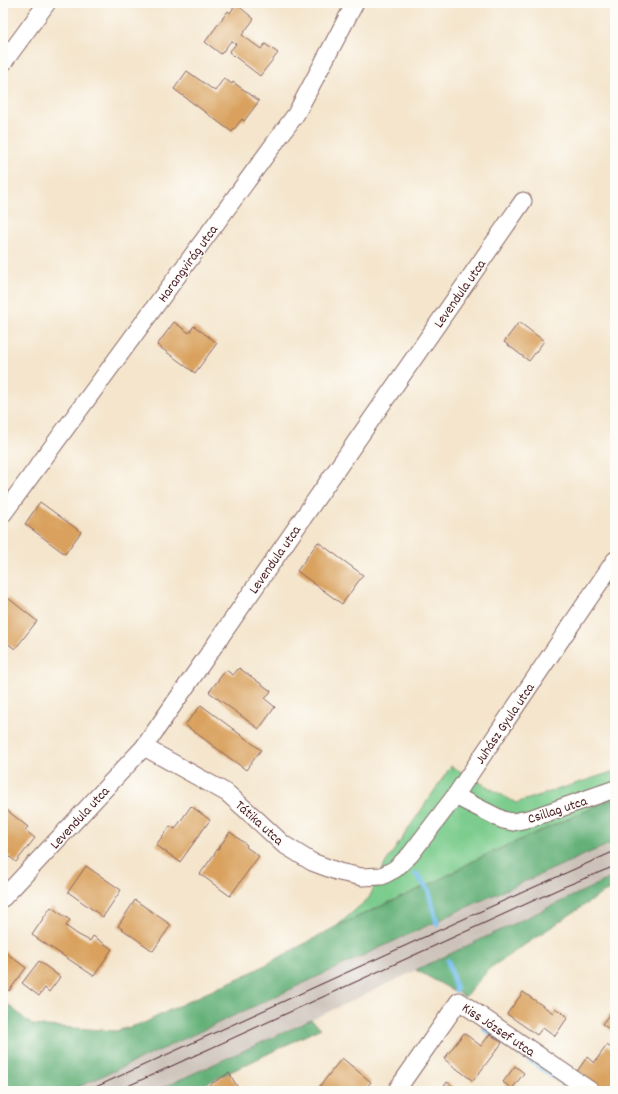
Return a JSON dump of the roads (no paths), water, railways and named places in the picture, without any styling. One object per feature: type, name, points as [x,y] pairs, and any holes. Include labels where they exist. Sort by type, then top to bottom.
[{"type":"street","points":[[3,63],[47,3]]},
{"type":"street","name":"Harangvirág utca","points":[[3,514],[296,114],[355,3]]},
{"type":"street","name":"Levendula utca","points":[[3,898],[144,747],[522,201]]},
{"type":"street","name":"Juhász Gyula utca","points":[[382,876],[395,869],[410,855],[455,796],[615,560]]},
{"type":"street","name":"Tátika utca","points":[[144,747],[227,793],[283,844],[312,862],[339,872],[362,877],[382,876]]},
{"type":"street","name":"Csillag utca","points":[[455,796],[503,820],[513,822],[532,818],[615,789]]},
{"type":"street","name":"Kiss József utca","points":[[396,1091],[459,1001],[590,1091]]},
{"type":"waterway","points":[[416,874],[428,889],[437,923]]},
{"type":"waterway","points":[[448,961],[456,990]]},
{"type":"waterway","points":[[485,1029],[568,1086]]},
{"type":"tram line","points":[[87,1091],[615,851]]},
{"type":"tram line","points":[[117,1091],[561,888],[615,866]]}]
